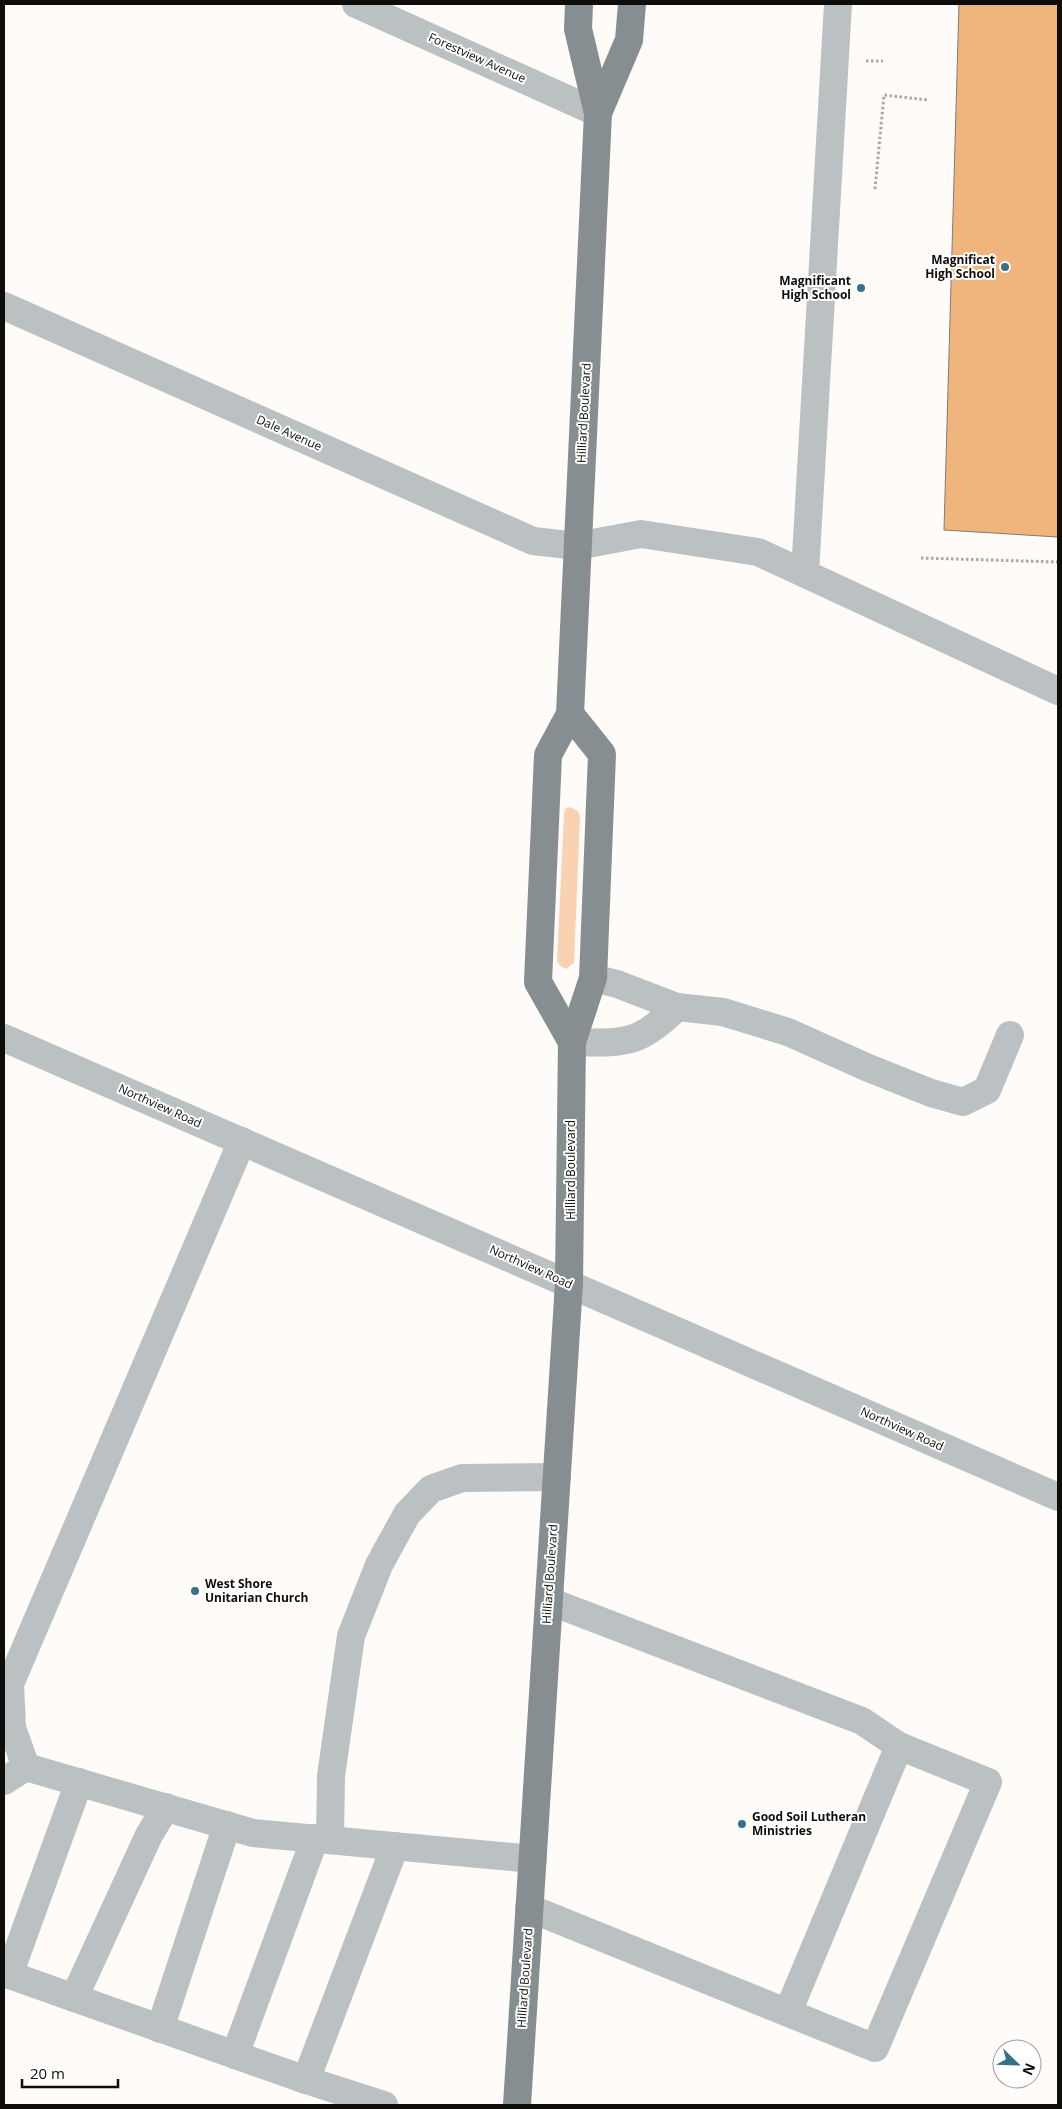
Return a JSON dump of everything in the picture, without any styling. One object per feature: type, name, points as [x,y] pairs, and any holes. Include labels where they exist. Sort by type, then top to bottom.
[{"type":"main road","name":"Hilliard Boulevard","points":[[572,1042],[538,982],[548,756],[570,714],[598,113],[578,29],[579,4]]},
{"type":"main road","name":"Hilliard Boulevard","points":[[598,113],[629,40],[632,4]]},
{"type":"main road","name":"Hilliard Boulevard","points":[[517,2105],[569,1283],[572,1042],[593,978],[602,754],[570,714]]},
{"type":"street","name":"Forestview Avenue","points":[[356,4],[598,113]]},
{"type":"street","points":[[805,573],[838,4]]},
{"type":"street","name":"Dale Avenue","points":[[4,306],[533,541],[577,546],[641,534],[758,552],[1058,691]]},
{"type":"street","points":[[593,978],[616,984],[677,1008],[723,1012],[788,1032],[866,1067],[931,1093],[963,1102],[987,1090],[1010,1035]]},
{"type":"street","points":[[572,1042],[620,1043],[641,1036],[660,1024],[677,1008]]},
{"type":"street","name":"Northview Road","points":[[4,1038],[1058,1497]]},
{"type":"street","points":[[26,1767],[12,1728],[10,1684],[242,1141]]},
{"type":"street","points":[[234,2055],[322,1839],[351,1636],[379,1565],[407,1514],[430,1489],[462,1478],[557,1477]]},
{"type":"street","points":[[530,1908],[875,2048],[988,1782],[900,1746],[862,1721],[549,1601]]},
{"type":"street","points":[[788,2012],[900,1746]]},
{"type":"street","points":[[4,1781],[26,1767],[253,1833],[533,1859]]},
{"type":"street","points":[[79,1782],[7,1974],[234,2055],[384,2105]]},
{"type":"street","points":[[74,1998],[149,1835],[166,1807]]},
{"type":"street","points":[[160,2029],[227,1825]]},
{"type":"street","points":[[306,2080],[395,1846]]},
{"type":"path","points":[[875,190],[884,95],[928,100]]},
{"type":"path","points":[[921,558],[1058,562]]},
{"type":"shaded area","points":[[570,807],[578,811],[580,817],[574,963],[566,969],[560,966],[557,961],[564,814],[565,809]]},
{"type":"building","name":"Magnificat High School","points":[[959,4],[1058,4],[1058,537],[944,530]]},
{"type":"place","name":"Magnificat High School","points":[[1005,267]]},
{"type":"place","name":"Magnificant High School","points":[[861,288]]},
{"type":"place","name":"West Shore Unitarian Church","points":[[195,1591]]},
{"type":"place","name":"Good Soil Lutheran Ministries","points":[[742,1824]]}]
